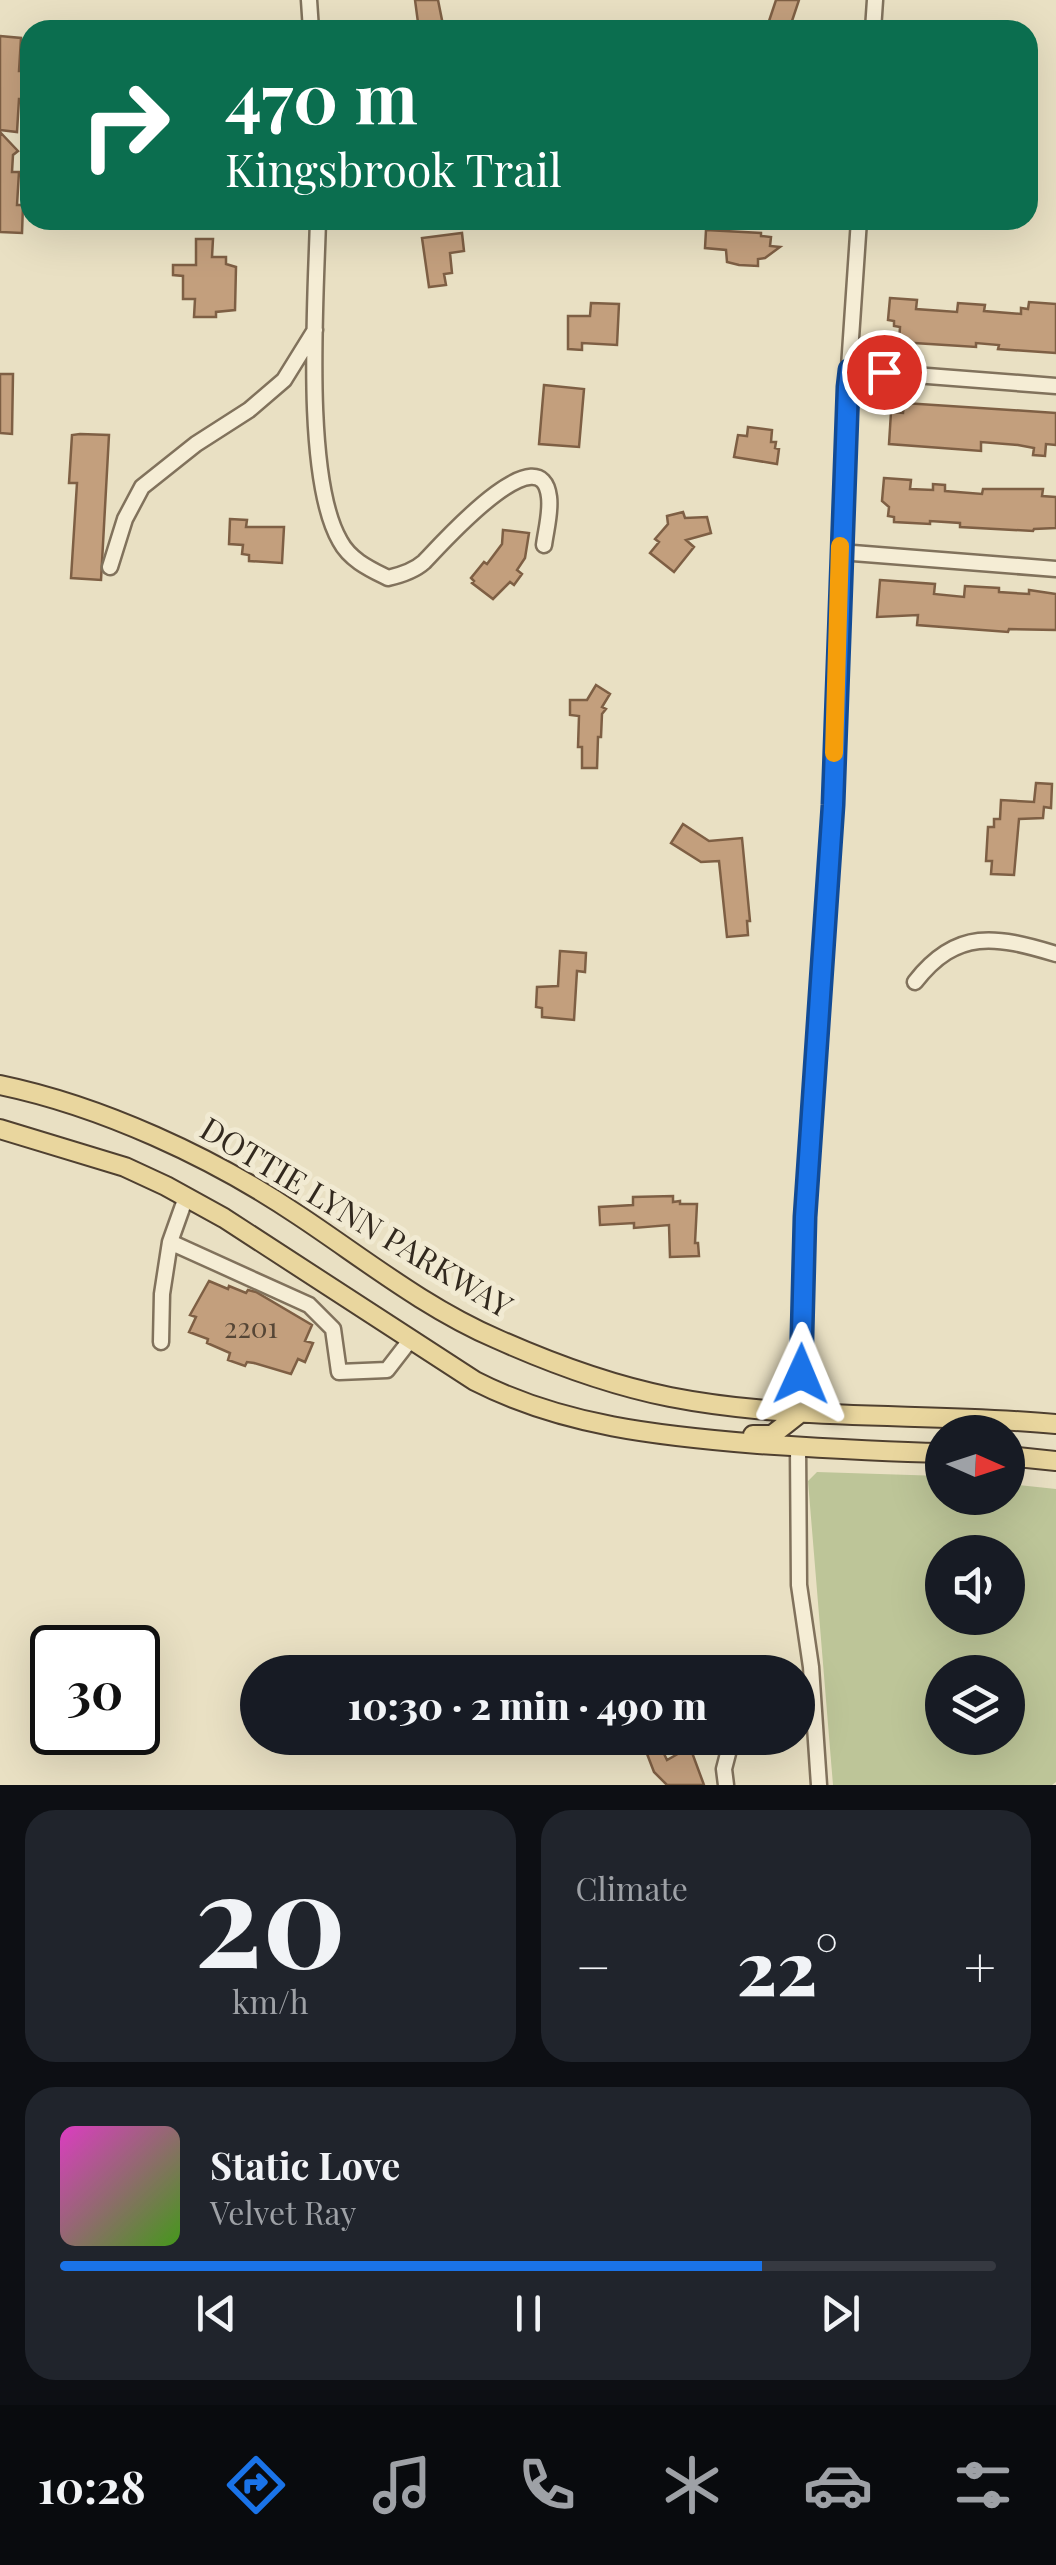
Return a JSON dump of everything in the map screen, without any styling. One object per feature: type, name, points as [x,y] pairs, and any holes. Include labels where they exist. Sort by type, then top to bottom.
[{"type":"main road","name":"DOTTIE LYNN PARKWAY","points":[[0,1084],[55,1099],[180,1146],[242,1180],[372,1268],[494,1338],[600,1381],[672,1398],[800,1413],[987,1418],[1056,1424]]},
{"type":"main road","name":"DOTTIE LYNN PARKWAY","points":[[0,1129],[125,1167],[186,1197],[514,1401],[668,1437],[925,1452]]},
{"type":"main road","points":[[668,1437],[694,1430],[772,1434],[800,1413]]},
{"type":"main road","points":[[1025,1458],[1056,1461]]},
{"type":"street","points":[[318,230],[320,472],[340,542],[360,564],[388,578],[405,574],[422,563],[478,506],[523,479],[536,480],[547,488],[550,500],[544,545]]},
{"type":"street","points":[[800,1413],[805,1217],[833,805],[840,552],[858,230]]},
{"type":"street","points":[[110,567],[142,487],[196,444],[250,410],[284,380],[316,329]]},
{"type":"street","points":[[850,370],[1056,386]]},
{"type":"street","points":[[840,552],[1056,568]]},
{"type":"street","points":[[915,982],[932,960],[952,947],[973,942],[1012,941],[1056,954]]},
{"type":"street","points":[[161,1342],[162,1294],[170,1242],[186,1197]]},
{"type":"street","points":[[170,1242],[310,1305],[333,1329],[339,1372],[387,1370],[410,1339]]},
{"type":"street","points":[[798,1447],[799,1585],[811,1667],[819,1785]]},
{"type":"street","points":[[726,1785],[728,1755]]},
{"type":"green space","points":[[817,1472],[925,1475],[925,1515],[1025,1515],[1025,1486],[1056,1489],[1056,1782],[833,1785],[808,1481]]},
{"type":"building","points":[[415,0],[438,0],[442,20],[418,20]]},
{"type":"building","points":[[776,0],[799,0],[792,20],[769,20]]},
{"type":"building","points":[[0,36],[20,38],[17,132],[0,130]]},
{"type":"building","points":[[0,132],[18,151],[13,155],[12,172],[19,172],[17,205],[22,230],[0,232]]},
{"type":"building","points":[[706,230],[761,233],[771,237],[770,246],[780,247],[758,259],[758,266],[739,265],[727,262],[726,250],[705,248]]},
{"type":"building","points":[[462,233],[464,251],[450,253],[452,273],[444,274],[446,285],[429,287],[422,238]]},
{"type":"building","points":[[196,239],[213,239],[212,257],[226,257],[226,264],[236,267],[235,310],[216,312],[216,317],[194,317],[195,299],[183,299],[183,276],[173,275],[173,265],[196,265]]},
{"type":"building","points":[[890,298],[917,300],[916,309],[957,312],[958,303],[985,305],[984,311],[1021,314],[1021,308],[1028,309],[1029,302],[1056,304],[1056,353],[998,349],[999,345],[976,343],[976,347],[899,342],[900,327],[888,320]]},
{"type":"building","points":[[591,303],[619,304],[617,345],[582,343],[582,350],[568,349],[568,316],[590,316]]},
{"type":"building","points":[[0,374],[13,374],[12,434],[0,433]]},
{"type":"building","points":[[544,385],[584,389],[579,447],[539,444]]},
{"type":"building","points":[[904,403],[1056,413],[1056,445],[1046,444],[1045,456],[1033,455],[1034,448],[981,442],[981,451],[889,444],[891,412],[903,413]]},
{"type":"building","points":[[748,427],[772,430],[771,442],[776,442],[775,448],[779,449],[777,464],[734,457],[738,435],[747,436]]},
{"type":"building","points":[[72,435],[109,435],[101,580],[71,578],[77,483],[69,483]]},
{"type":"building","points":[[884,478],[911,480],[910,489],[933,490],[933,484],[945,485],[945,491],[982,494],[983,489],[1043,489],[1042,496],[1056,497],[1056,528],[1033,531],[960,527],[960,523],[930,521],[894,522],[894,517],[888,516],[889,507],[882,501]]},
{"type":"building","points":[[683,512],[685,518],[707,517],[711,533],[686,540],[694,547],[674,572],[650,553],[659,542],[655,539],[668,524],[667,516]]},
{"type":"building","points":[[230,519],[247,520],[246,527],[284,527],[282,563],[249,561],[249,555],[242,554],[243,545],[229,544]]},
{"type":"building","points":[[503,530],[529,533],[525,558],[517,570],[522,574],[514,585],[510,582],[493,599],[471,578],[502,544]]},
{"type":"building","points":[[880,580],[935,584],[934,594],[964,597],[965,586],[1056,594],[1056,630],[1008,632],[917,625],[918,615],[877,617]]},
{"type":"building","points":[[596,685],[610,694],[602,707],[606,709],[598,737],[597,768],[582,768],[579,716],[570,715],[570,700],[587,700]]},
{"type":"building","points":[[1036,783],[1052,784],[1051,808],[1044,807],[1043,818],[1019,819],[1014,875],[991,874],[992,861],[986,861],[988,827],[994,827],[994,819],[1000,819],[1001,800],[1034,802]]},
{"type":"building","points":[[683,824],[709,841],[742,838],[748,935],[727,937],[719,861],[701,862],[671,843]]},
{"type":"building","points":[[560,951],[586,953],[585,972],[577,971],[574,1020],[542,1017],[542,1008],[536,1007],[537,987],[558,986]]},
{"type":"building","points":[[673,1196],[673,1202],[697,1204],[695,1243],[699,1256],[670,1257],[669,1225],[600,1225],[599,1207],[633,1205],[633,1197]]},
{"type":"building","points":[[209,1281],[228,1289],[229,1286],[246,1293],[256,1292],[312,1325],[305,1341],[313,1343],[305,1362],[298,1359],[291,1374],[254,1363],[247,1362],[245,1366],[228,1360],[230,1353],[207,1343],[208,1339],[189,1332],[196,1317],[190,1315]]},
{"type":"building","points":[[647,1755],[665,1755],[667,1760],[676,1755],[693,1755],[704,1785],[667,1785],[654,1772]]},
{"type":"slow traffic","points":[[834,753],[840,546]]},
{"type":"route","points":[[801,1374],[805,1217],[833,805],[848,387],[850,370],[884,372]]}]
